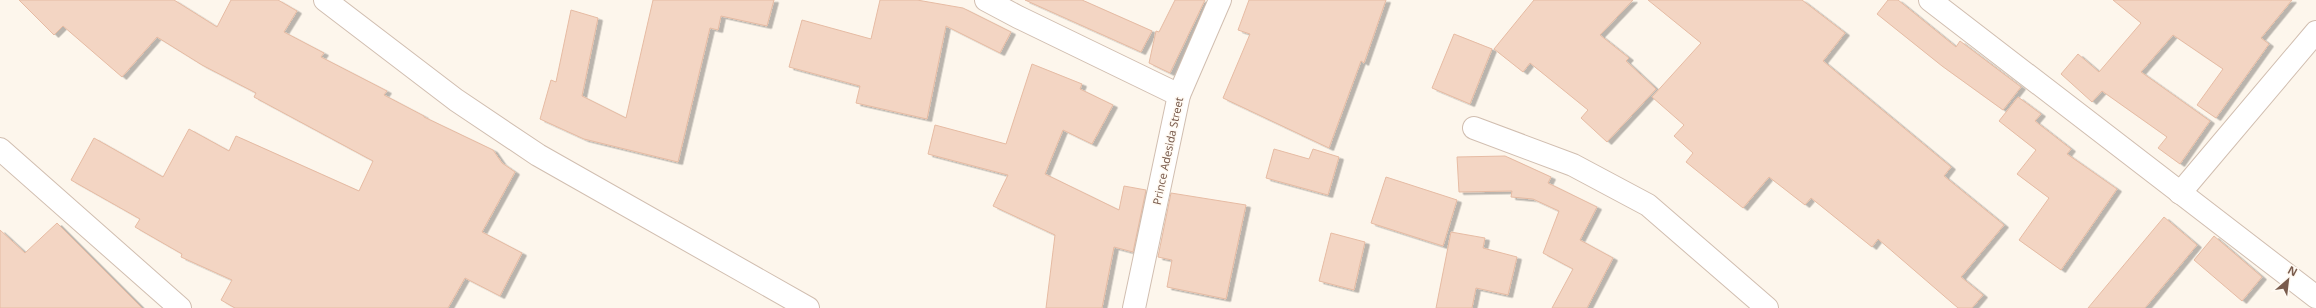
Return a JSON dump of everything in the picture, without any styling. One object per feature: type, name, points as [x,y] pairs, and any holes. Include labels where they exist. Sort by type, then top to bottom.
[{"type":"street","points":[[325,0],[456,100],[538,155],[808,308]]},
{"type":"street","points":[[986,0],[1018,18],[1179,95]]},
{"type":"street","name":"Prince Adesida Street","points":[[1134,308],[1179,95],[1220,0]]},
{"type":"street","points":[[1930,0],[2316,297]]},
{"type":"street","points":[[2180,193],[2316,32]]},
{"type":"street","points":[[1474,128],[1573,166],[1648,205],[1767,308]]},
{"type":"street","points":[[0,148],[180,308]]},
{"type":"building","points":[[19,0],[174,0],[217,27],[231,0],[278,0],[297,11],[284,32],[324,53],[321,57],[387,91],[384,95],[424,117],[493,150],[502,163],[515,172],[482,232],[522,253],[500,296],[465,278],[448,308],[235,308],[221,300],[232,280],[181,257],[182,254],[135,227],[140,219],[71,180],[94,138],[163,177],[189,129],[229,151],[236,136],[359,191],[373,161],[254,97],[256,93],[202,65],[157,37],[122,77],[63,26],[54,35]]},
{"type":"building","points":[[653,0],[774,0],[767,26],[721,16],[718,30],[710,28],[678,162],[584,139],[540,119],[551,80],[556,82],[571,10],[598,18],[582,96],[626,118]]},
{"type":"building","points":[[880,0],[917,0],[963,8],[1011,32],[1000,53],[946,26],[927,119],[856,103],[860,86],[789,67],[802,20],[871,39]]},
{"type":"building","points":[[1025,0],[1082,0],[1152,31],[1141,52]]},
{"type":"building","points":[[1175,0],[1205,0],[1170,73],[1149,63],[1156,31],[1159,32]]},
{"type":"building","points":[[1249,0],[1386,0],[1364,63],[1361,61],[1329,148],[1223,98],[1250,34],[1238,30]]},
{"type":"building","points":[[1534,0],[1633,0],[1600,35],[1629,58],[1626,61],[1656,89],[1607,142],[1581,118],[1588,110],[1530,63],[1523,72],[1494,49]]},
{"type":"building","points":[[1648,0],[1802,0],[1845,33],[1823,61],[1951,167],[1944,176],[2004,225],[1961,277],[1983,295],[1972,308],[1958,308],[1878,239],[1872,247],[1811,198],[1805,205],[1769,177],[1743,208],[1686,162],[1693,153],[1674,136],[1684,125],[1652,97],[1701,43]]},
{"type":"building","points":[[1888,0],[1898,0],[1956,47],[1960,41],[2021,87],[2003,110],[1942,66],[1877,14]]},
{"type":"building","points":[[2113,0],[2292,0],[2261,38],[2269,44],[2216,118],[2197,105],[2223,69],[2173,35],[2141,72],[2210,121],[2180,164],[2158,148],[2167,137],[2102,91],[2092,102],[2061,74],[2078,54],[2099,72],[2141,23]]},
{"type":"building","points":[[1454,34],[1492,49],[1470,104],[1432,88]]},
{"type":"building","points":[[1032,64],[1082,84],[1080,89],[1113,105],[1092,144],[1063,130],[1045,174],[1119,210],[1124,186],[1146,190],[1133,252],[1114,247],[1102,308],[1046,308],[1055,235],[993,206],[1008,175],[928,154],[935,125],[1006,144]]},
{"type":"building","points":[[2018,97],[2041,114],[2035,121],[2071,149],[2067,154],[2117,189],[2061,270],[2019,240],[2049,198],[2017,174],[2036,150],[1999,121]]},
{"type":"building","points":[[1274,149],[1309,159],[1313,149],[1339,157],[1328,195],[1266,178]]},
{"type":"building","points":[[1505,156],[1551,177],[1548,183],[1597,207],[1580,240],[1613,258],[1587,308],[1552,308],[1573,269],[1543,253],[1559,211],[1533,199],[1511,197],[1512,191],[1459,192],[1457,157]]},
{"type":"building","points":[[1386,177],[1457,200],[1443,246],[1371,223]]},
{"type":"building","points":[[1171,193],[1246,205],[1226,299],[1167,287],[1172,260],[1158,257]]},
{"type":"building","points":[[2164,217],[2197,245],[2145,308],[2088,308]]},
{"type":"building","points":[[57,223],[142,308],[0,308],[0,230],[25,253]]},
{"type":"building","points":[[1451,232],[1485,238],[1483,248],[1517,257],[1508,295],[1476,288],[1472,308],[1436,308]]},
{"type":"building","points":[[1331,233],[1365,242],[1354,290],[1319,281]]},
{"type":"building","points":[[2214,236],[2262,277],[2242,301],[2194,260]]}]
